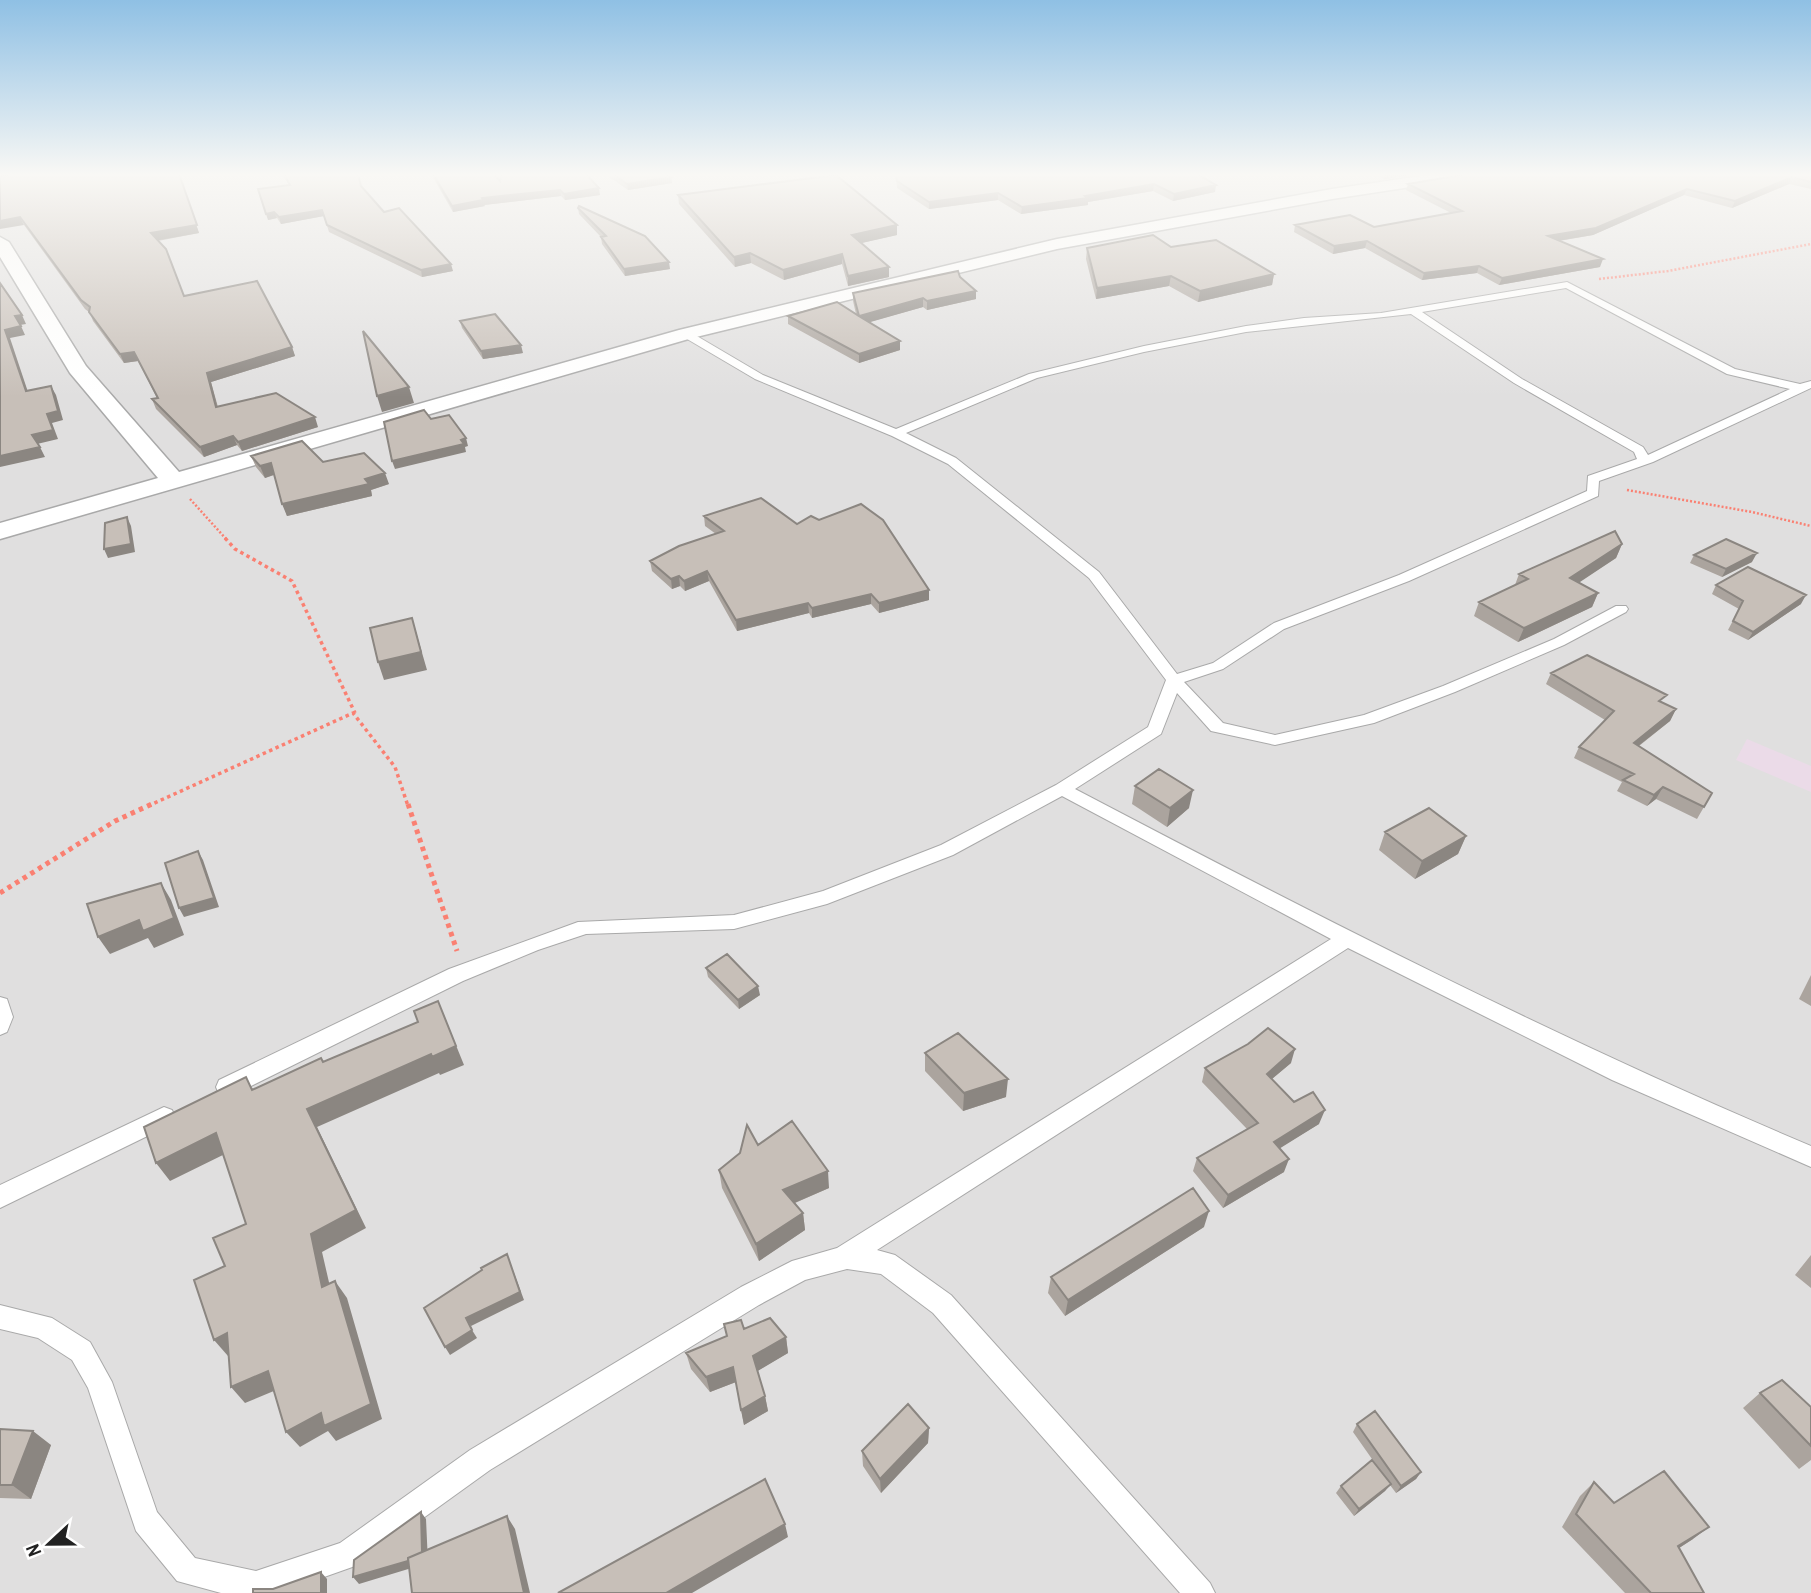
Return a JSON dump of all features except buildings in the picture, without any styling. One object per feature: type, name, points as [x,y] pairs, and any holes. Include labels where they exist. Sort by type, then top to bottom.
[{"type":"street","points":[[4,248],[76,369],[175,482]]},
{"type":"street","points":[[0,531],[686,334],[1039,248]]},
{"type":"lane","points":[[896,433],[1033,376],[1144,349],[1246,329],[1304,321],[1346,320],[1567,285],[1731,372],[1774,383],[1806,386]]},
{"type":"lane","points":[[1412,310],[1518,381],[1639,450],[1644,460]]},
{"type":"lane","points":[[686,334],[760,377],[896,433],[952,461],[1094,575],[1174,680],[1217,727],[1275,740],[1368,719],[1559,642],[1621,609]]},
{"type":"lane","points":[[1174,680],[1218,666],[1279,626],[1404,578],[1564,507],[1593,493],[1593,479],[1644,460],[1768,400],[1806,386]]},
{"type":"lane","points":[[209,1095],[464,972],[585,927],[734,922],[827,897],[947,850],[1062,789],[1155,730],[1174,680]]},
{"type":"lane","points":[[1062,789],[1345,940],[1712,1116],[1811,1157]]},
{"type":"lane","points":[[0,1317],[43,1327],[80,1351],[99,1382],[146,1521],[187,1571],[256,1587],[348,1555],[480,1460],[727,1310],[800,1269],[841,1259],[1345,940]]},
{"type":"lane","points":[[0,1005],[4,1017],[0,1026]]},
{"type":"lane","points":[[0,1197],[185,1107]]},
{"type":"lane","points":[[841,1259],[886,1263],[942,1304],[1200,1593]]},
{"type":"path","points":[[1567,285],[1615,276],[1668,271],[1788,248]]},
{"type":"path","points":[[175,482],[235,549],[292,581],[359,720]]},
{"type":"path","points":[[1593,484],[1752,512],[1811,526]]},
{"type":"path","points":[[0,893],[115,821],[353,713],[395,767],[464,972]]},
{"type":"shaded area","points":[[0,248],[1811,248],[1811,1593],[0,1593]]},
{"type":"shaded area","points":[[1747,739],[1811,766],[1811,792],[1736,760]]}]
